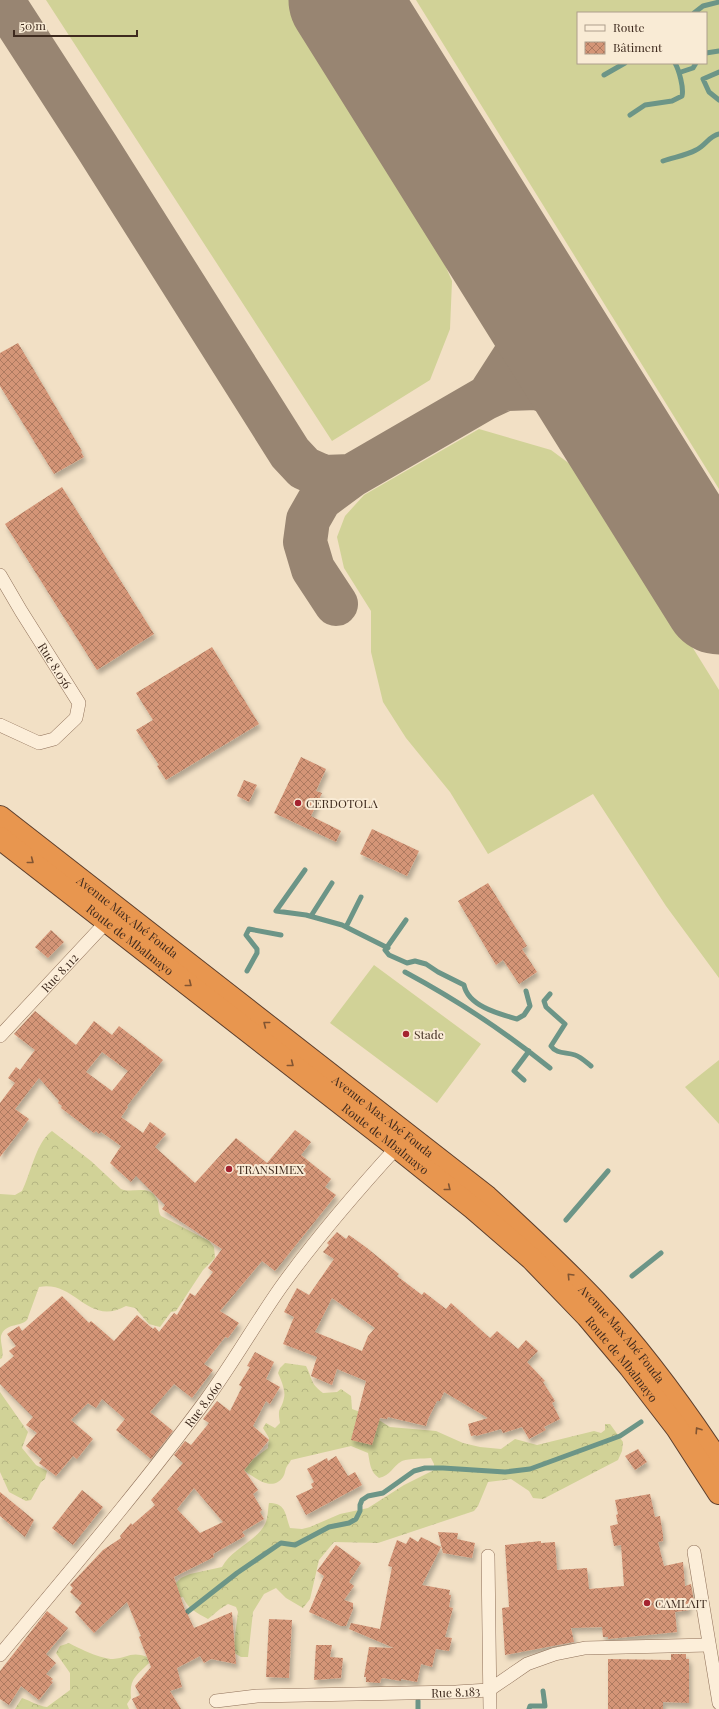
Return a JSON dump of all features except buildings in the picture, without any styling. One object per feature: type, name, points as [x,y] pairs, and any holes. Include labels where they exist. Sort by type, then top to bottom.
[{"type":"highway","name":"Avenue Max Abé Fouda","points":[[0,817],[113,914],[487,1197],[541,1246],[596,1302],[640,1354],[689,1417],[719,1462]]},
{"type":"highway","name":"Route de Mbalmayo","points":[[0,838],[113,914],[473,1208],[532,1259],[587,1316],[630,1367],[677,1428],[719,1493]]},
{"type":"street","name":"Rue 8.056","points":[[0,575],[79,703],[76,718],[54,739],[39,743],[0,725]]},
{"type":"street","name":"Rue 8.112","points":[[0,1036],[113,914]]},
{"type":"street","name":"Rue 8.060","points":[[0,1655],[159,1464],[224,1375],[280,1288],[315,1240],[349,1199],[397,1147]]},
{"type":"street","points":[[694,1552],[719,1704]]},
{"type":"street","points":[[488,1556],[490,1709]]},
{"type":"street","name":"Rue 8.183","points":[[216,1701],[257,1696],[490,1690],[528,1664],[585,1648],[709,1645]]},
{"type":"green space","points":[[46,0],[289,0],[422,212],[452,281],[450,329],[430,380],[332,441]]},
{"type":"green space","points":[[416,0],[719,0],[719,489]]},
{"type":"green space","points":[[479,429],[551,450],[586,476],[719,690],[719,978],[666,906],[593,794],[488,854],[450,792],[406,738],[383,702],[371,652],[371,611],[344,568],[337,537],[345,516],[364,495]]},
{"type":"green space","name":"Stade","points":[[374,965],[481,1044],[437,1103],[330,1023]]},
{"type":"green space","points":[[719,1060],[719,1124],[685,1087]]},
{"type":"green space","points":[[52,1131],[91,1161],[121,1189],[130,1191],[145,1190],[153,1194],[157,1200],[161,1216],[209,1241],[214,1247],[215,1258],[203,1270],[176,1311],[171,1312],[160,1327],[149,1324],[135,1308],[126,1306],[113,1311],[101,1311],[91,1307],[63,1290],[52,1287],[39,1287],[27,1320],[21,1324],[9,1327],[3,1332],[1,1336],[2,1358],[0,1359],[0,1194],[15,1195],[22,1191],[34,1158],[42,1142]]},
{"type":"green space","points":[[285,1363],[306,1366],[314,1384],[323,1393],[337,1392],[341,1389],[351,1396],[352,1409],[374,1417],[390,1427],[436,1431],[463,1443],[480,1447],[501,1449],[515,1439],[537,1445],[594,1431],[601,1433],[605,1430],[605,1424],[610,1424],[623,1442],[622,1451],[618,1460],[543,1499],[533,1498],[529,1491],[511,1479],[488,1482],[478,1506],[474,1511],[378,1543],[334,1542],[319,1560],[310,1599],[303,1608],[286,1598],[276,1588],[264,1594],[253,1612],[248,1657],[241,1657],[233,1652],[238,1612],[236,1607],[228,1604],[208,1619],[190,1608],[183,1597],[178,1598],[167,1592],[181,1578],[190,1574],[222,1567],[232,1555],[262,1528],[267,1520],[269,1503],[282,1507],[286,1514],[290,1528],[302,1529],[340,1514],[368,1508],[404,1485],[434,1470],[434,1464],[431,1458],[409,1459],[402,1461],[389,1473],[379,1478],[372,1470],[368,1453],[351,1446],[291,1460],[286,1467],[283,1477],[279,1482],[274,1484],[263,1482],[242,1469],[241,1463],[252,1460],[268,1448],[269,1438],[263,1428],[266,1423],[275,1428],[280,1423],[279,1411],[283,1402],[284,1392],[278,1373],[280,1368]]},
{"type":"green space","points":[[0,1392],[28,1432],[22,1448],[36,1465],[47,1471],[45,1479],[41,1482],[31,1500],[26,1501],[9,1492],[0,1472]]},
{"type":"green space","points":[[69,1643],[108,1659],[133,1655],[142,1655],[147,1657],[149,1663],[132,1682],[131,1698],[127,1704],[129,1709],[15,1709],[22,1698],[47,1707],[70,1690],[70,1673],[56,1653],[60,1646]]},
{"type":"waterway","points":[[695,12],[703,6],[719,2]]},
{"type":"waterway","points":[[707,53],[719,51]]},
{"type":"waterway","points":[[604,75],[623,64]]},
{"type":"waterway","points":[[630,115],[645,105],[672,101],[682,96],[681,79],[675,64]]},
{"type":"waterway","points":[[681,72],[693,68],[695,64]]},
{"type":"waterway","points":[[719,72],[703,79],[709,92],[719,100]]},
{"type":"waterway","points":[[663,161],[692,152],[712,137],[719,134]]},
{"type":"waterway","points":[[305,870],[276,911],[306,915],[342,925],[388,948]]},
{"type":"waterway","points":[[311,916],[332,883]]},
{"type":"waterway","points":[[346,927],[361,897]]},
{"type":"waterway","points":[[406,920],[385,950],[389,955],[407,963],[415,961],[426,964],[464,985],[471,998],[478,1004],[493,1012],[517,1019],[524,1015],[530,1006],[526,991]]},
{"type":"waterway","points":[[247,971],[257,953],[257,949],[246,935],[249,929],[281,935]]},
{"type":"waterway","points":[[405,972],[480,1017],[515,1041],[550,1068]]},
{"type":"waterway","points":[[550,994],[544,1001],[546,1007],[565,1024],[551,1046],[558,1052],[577,1056],[591,1066]]},
{"type":"waterway","points":[[524,1080],[514,1071],[529,1051]]},
{"type":"waterway","points":[[566,1220],[608,1171]]},
{"type":"waterway","points":[[632,1276],[661,1253]]},
{"type":"waterway","points":[[186,1613],[237,1573],[281,1543],[295,1545],[329,1527],[349,1523],[356,1519],[360,1511],[362,1500],[368,1496],[383,1493],[414,1471],[425,1468],[505,1472],[530,1469],[620,1436],[641,1422]]},
{"type":"waterway","points":[[529,1709],[530,1706],[545,1706],[543,1691]]},
{"type":"waterway","points":[[418,1701],[418,1709]]},
{"type":"taxiway","points":[[2,0],[97,147],[290,453],[304,468],[324,477],[351,476]]},
{"type":"taxiway","points":[[489,396],[516,354],[523,326],[521,282]]},
{"type":"taxiway","points":[[336,604],[313,569],[305,542],[308,520],[320,499],[351,476],[484,399],[505,389],[536,388],[561,395],[607,420]]},
{"type":"runway","points":[[344,0],[719,599]]},
{"type":"place","name":"CERDOTOLA","points":[[298,803]]},
{"type":"place","name":"Stade","points":[[406,1034]]},
{"type":"place","name":"TRANSIMEX","points":[[229,1169]]},
{"type":"place","name":"CAMLAIT","points":[[647,1603]]}]
